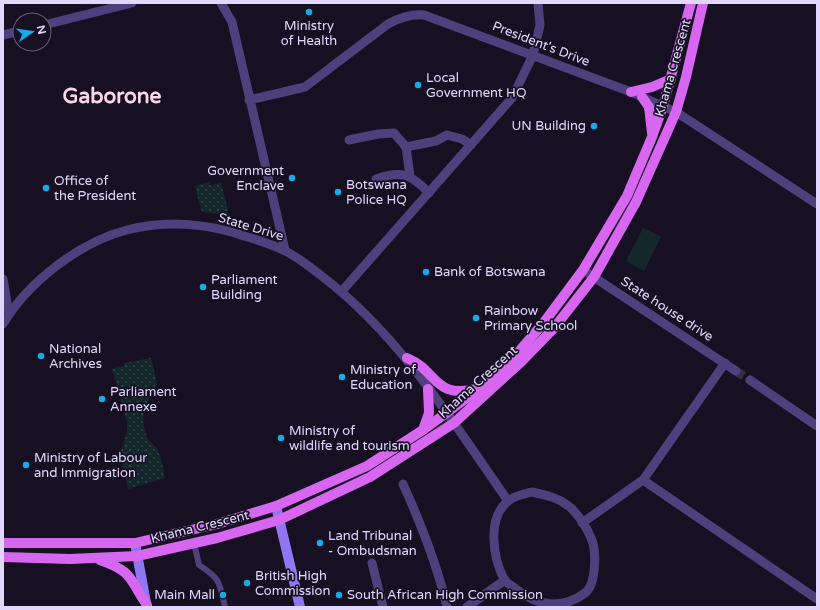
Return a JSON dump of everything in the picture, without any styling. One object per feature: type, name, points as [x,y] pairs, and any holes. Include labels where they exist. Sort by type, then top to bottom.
[{"type":"main road","name":"Khama Crescent","points":[[3,543],[136,543],[217,524],[276,506],[367,466],[423,430],[479,388],[516,355],[546,321],[582,270],[627,196],[652,137],[663,106],[691,3]]},
{"type":"main road","name":"Khama Crescent","points":[[3,557],[95,558],[137,556],[194,543],[279,520],[370,477],[454,423],[521,362],[554,328],[594,277],[636,202],[676,112],[686,77],[703,3]]},
{"type":"main road","points":[[631,92],[652,87],[671,79]]},
{"type":"main road","points":[[642,97],[649,107],[652,137]]},
{"type":"main road","points":[[407,358],[415,362],[443,388],[460,392],[479,388]]},
{"type":"main road","points":[[423,430],[429,413],[428,389]]},
{"type":"main road","points":[[276,506],[300,607]]},
{"type":"main road","points":[[136,543],[137,556],[147,606]]},
{"type":"main road","points":[[95,558],[122,569],[130,576],[147,606]]},
{"type":"street","points":[[52,23],[132,3]]},
{"type":"street","points":[[221,3],[232,22],[285,250]]},
{"type":"street","points":[[342,291],[512,98],[533,55],[540,25],[538,3]]},
{"type":"street","name":"President's Drive","points":[[249,100],[305,87],[388,24],[417,14],[430,17],[631,92],[676,112],[817,204]]},
{"type":"street","points":[[349,140],[378,134],[394,134],[406,147],[410,176]]},
{"type":"street","points":[[406,147],[436,141],[447,136],[462,139],[471,145]]},
{"type":"street","points":[[376,179],[387,175],[403,174],[415,178],[429,192]]},
{"type":"street","name":"State Drive","points":[[3,324],[9,314],[42,279],[75,252],[102,237],[134,228],[159,224],[206,226],[231,232],[285,250],[342,291],[372,319],[407,358],[508,501]]},
{"type":"street","name":"State house drive","points":[[582,270],[736,371]]},
{"type":"street","points":[[3,279],[9,314]]},
{"type":"street","points":[[582,523],[643,480],[725,363]]},
{"type":"street","points":[[750,380],[817,426]]},
{"type":"street","points":[[643,480],[817,599]]},
{"type":"street","points":[[403,484],[430,547],[448,607]]},
{"type":"street","points":[[532,492],[555,497],[570,508],[582,523],[592,540],[594,574],[588,591],[575,604],[551,606],[525,597],[505,580],[496,553],[494,530],[498,513],[508,501],[532,492]]},
{"type":"street","points":[[194,543],[199,565],[214,574],[219,581],[225,607]]},
{"type":"street","points":[[372,563],[383,607]]},
{"type":"street","points":[[467,607],[505,580]]},
{"type":"green space","points":[[209,182],[210,185],[221,183],[229,215],[202,212],[195,186]]},
{"type":"green space","points":[[643,228],[661,237],[644,271],[626,261]]},
{"type":"green space","points":[[151,358],[157,384],[145,410],[144,424],[148,439],[159,454],[165,478],[128,489],[120,454],[127,433],[127,422],[112,369],[124,366],[124,363]]},
{"type":"tunnel","points":[[736,371],[750,380]]},
{"type":"place","name":"Ministry of Health","points":[[309,12]]},
{"type":"place","name":"Local Government HQ","points":[[418,85]]},
{"type":"place","name":"UN Building","points":[[594,126]]},
{"type":"place","name":"Government Enclave","points":[[292,178]]},
{"type":"place","name":"Office of the President","points":[[46,188]]},
{"type":"place","name":"Botswana Police HQ","points":[[338,192]]},
{"type":"place","name":"Bank of Botswana","points":[[426,272]]},
{"type":"place","name":"Parliament Building","points":[[203,287]]},
{"type":"place","name":"Rainbow Primary School","points":[[476,318]]},
{"type":"place","name":"National Archives","points":[[41,356]]},
{"type":"place","name":"Ministry of Education","points":[[342,377]]},
{"type":"place","name":"Parliament Annexe","points":[[102,399]]},
{"type":"place","name":"Ministry of wildlife and tourism","points":[[281,438]]},
{"type":"place","name":"Ministry of Labour and Immigration","points":[[26,465]]},
{"type":"place","name":"Land Tribunal - Ombudsman","points":[[320,543]]},
{"type":"place","name":"British High Commission","points":[[247,583]]},
{"type":"place","name":"Main Mall","points":[[223,595]]},
{"type":"place","name":"South African High Commission","points":[[339,595]]},
{"type":"district","name":"Gaborone","points":[[112,96]]}]
